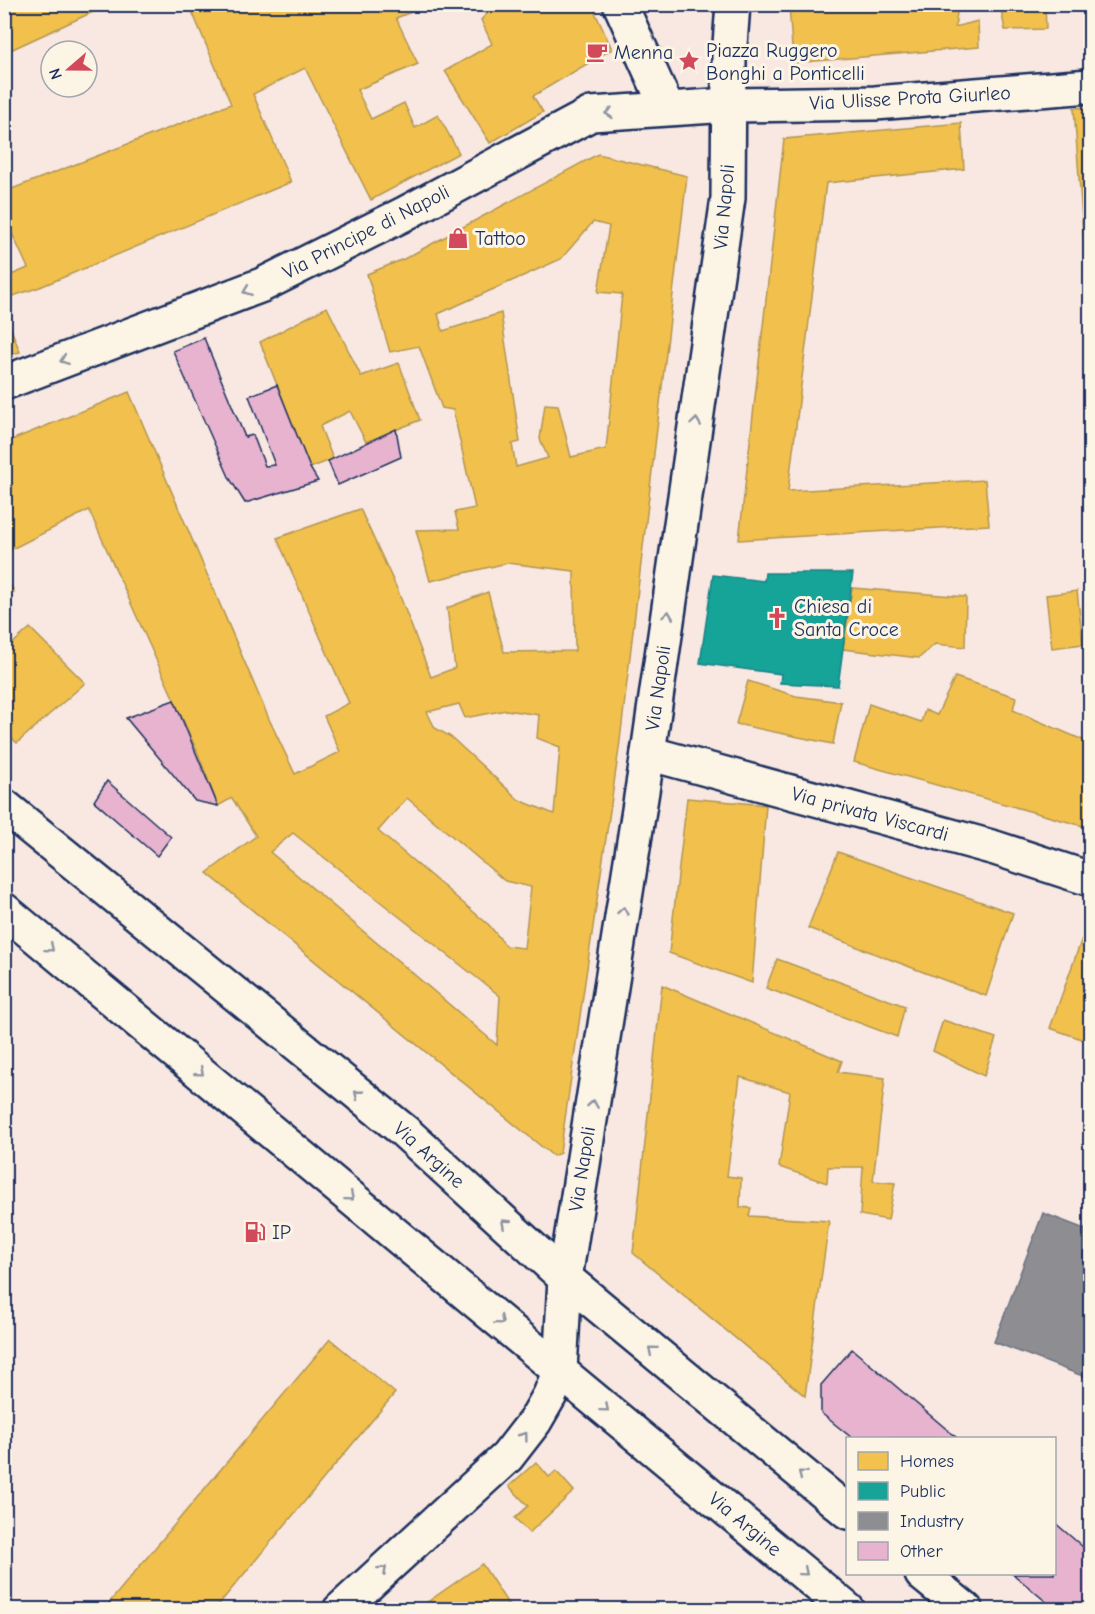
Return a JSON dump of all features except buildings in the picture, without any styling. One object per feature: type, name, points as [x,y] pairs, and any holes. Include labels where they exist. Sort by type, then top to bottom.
[{"type":"street","points":[[620,4],[667,108]]},
{"type":"street","name":"Via Napoli","points":[[340,1610],[507,1458],[535,1421],[550,1395],[560,1370],[565,1278],[648,753],[728,198],[729,58],[734,4]]},
{"type":"street","name":"Via Ulisse Prota Giurleo","points":[[729,105],[875,104],[1090,86]]},
{"type":"street","name":"Via Principe di Napoli","points":[[4,383],[262,285],[404,214],[591,114],[729,105]]},
{"type":"street","name":"Via privata Viscardi","points":[[648,753],[995,848],[1090,879]]},
{"type":"street","name":"Via Argine","points":[[4,806],[404,1131],[565,1278],[846,1510]]},
{"type":"street","name":"Via Argine","points":[[4,910],[848,1610]]},
{"type":"street","points":[[923,1575],[966,1610]]},
{"type":"place","name":"Menna","points":[[597,52]]},
{"type":"place","name":"Piazza Ruggero Bonghi a Ponticelli","points":[[689,61]]},
{"type":"place","name":"Tattoo","points":[[458,238]]},
{"type":"place","name":"Chiesa di Santa Croce","points":[[777,618]]},
{"type":"place","name":"IP","points":[[255,1232]]}]
